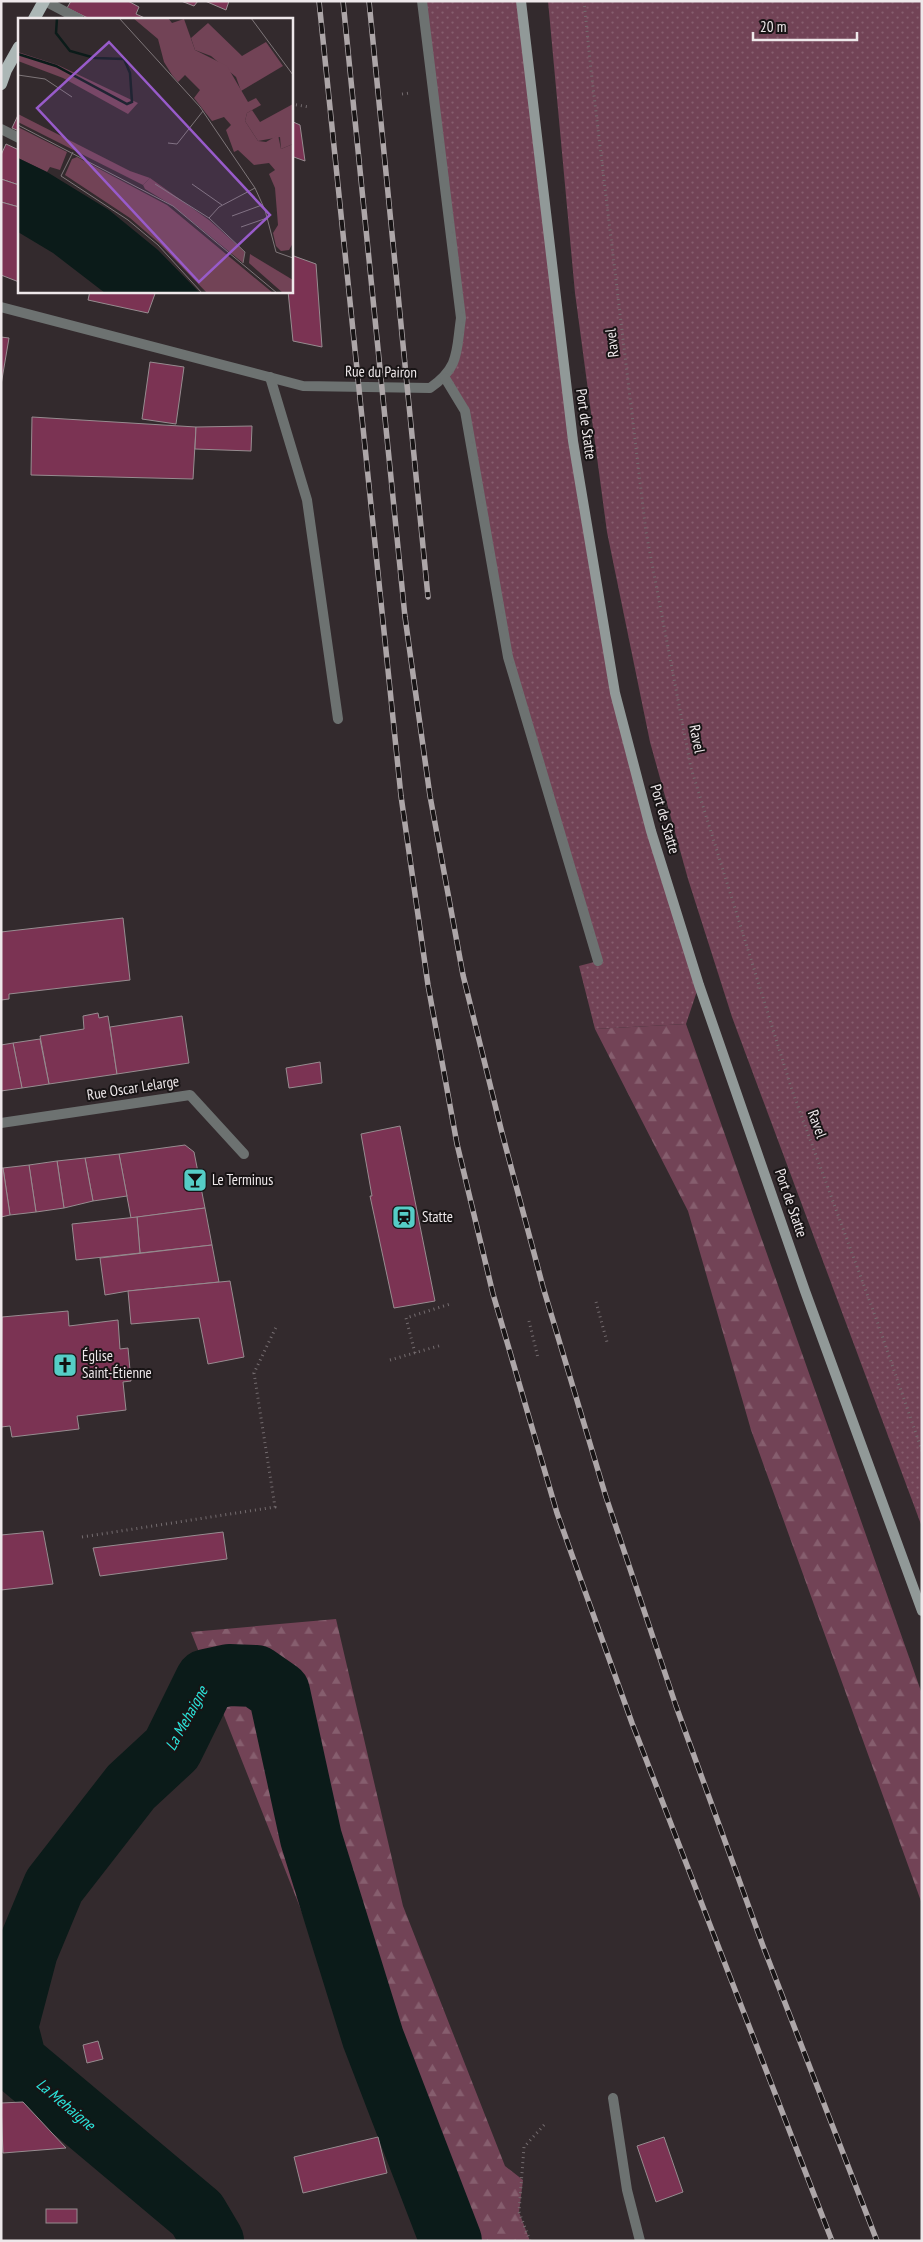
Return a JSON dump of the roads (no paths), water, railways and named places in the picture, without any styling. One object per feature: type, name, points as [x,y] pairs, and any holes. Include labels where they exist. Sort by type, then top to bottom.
[{"type":"main road","points":[[35,18],[45,1]]},
{"type":"main road","points":[[1,84],[6,70],[18,49]]},
{"type":"street","points":[[45,1],[77,18]]},
{"type":"street","points":[[422,1],[461,318],[455,363],[445,378],[465,411],[508,657],[598,961]]},
{"type":"street","name":"Port de Statte","points":[[521,1],[572,441],[615,692],[651,831],[699,985],[805,1291],[922,1611]]},
{"type":"street","points":[[1,130],[18,138]]},
{"type":"street","name":"Rue du Pairon","points":[[1,307],[303,386],[430,388],[445,378]]},
{"type":"street","points":[[270,377],[306,500],[338,720]]},
{"type":"street","name":"Rue Oscar Lelarge","points":[[1,1123],[190,1095],[244,1154]]},
{"type":"street","points":[[613,2098],[627,2190],[640,2241]]},
{"type":"waterway","name":"La Mehaigne","points":[[213,2241],[197,2214],[16,2062],[7,2027],[27,1951],[54,1886],[131,1787],[172,1749],[206,1680],[229,1675],[256,1676],[279,1692],[311,1838],[373,2038],[451,2241]]},
{"type":"railway","points":[[319,1],[401,796],[428,985],[457,1144],[493,1294],[557,1513],[632,1723],[832,2241]]},
{"type":"railway","points":[[343,1],[405,617],[430,796],[463,975],[543,1287],[606,1497],[676,1706],[763,1946],[877,2241]]},
{"type":"railway","points":[[369,1],[428,597]]},
{"type":"place","name":"Le Terminus","points":[[195,1180]]},
{"type":"place","name":"Statte","points":[[404,1217]]},
{"type":"place","name":"Église Saint-Étienne","points":[[65,1365]]}]
